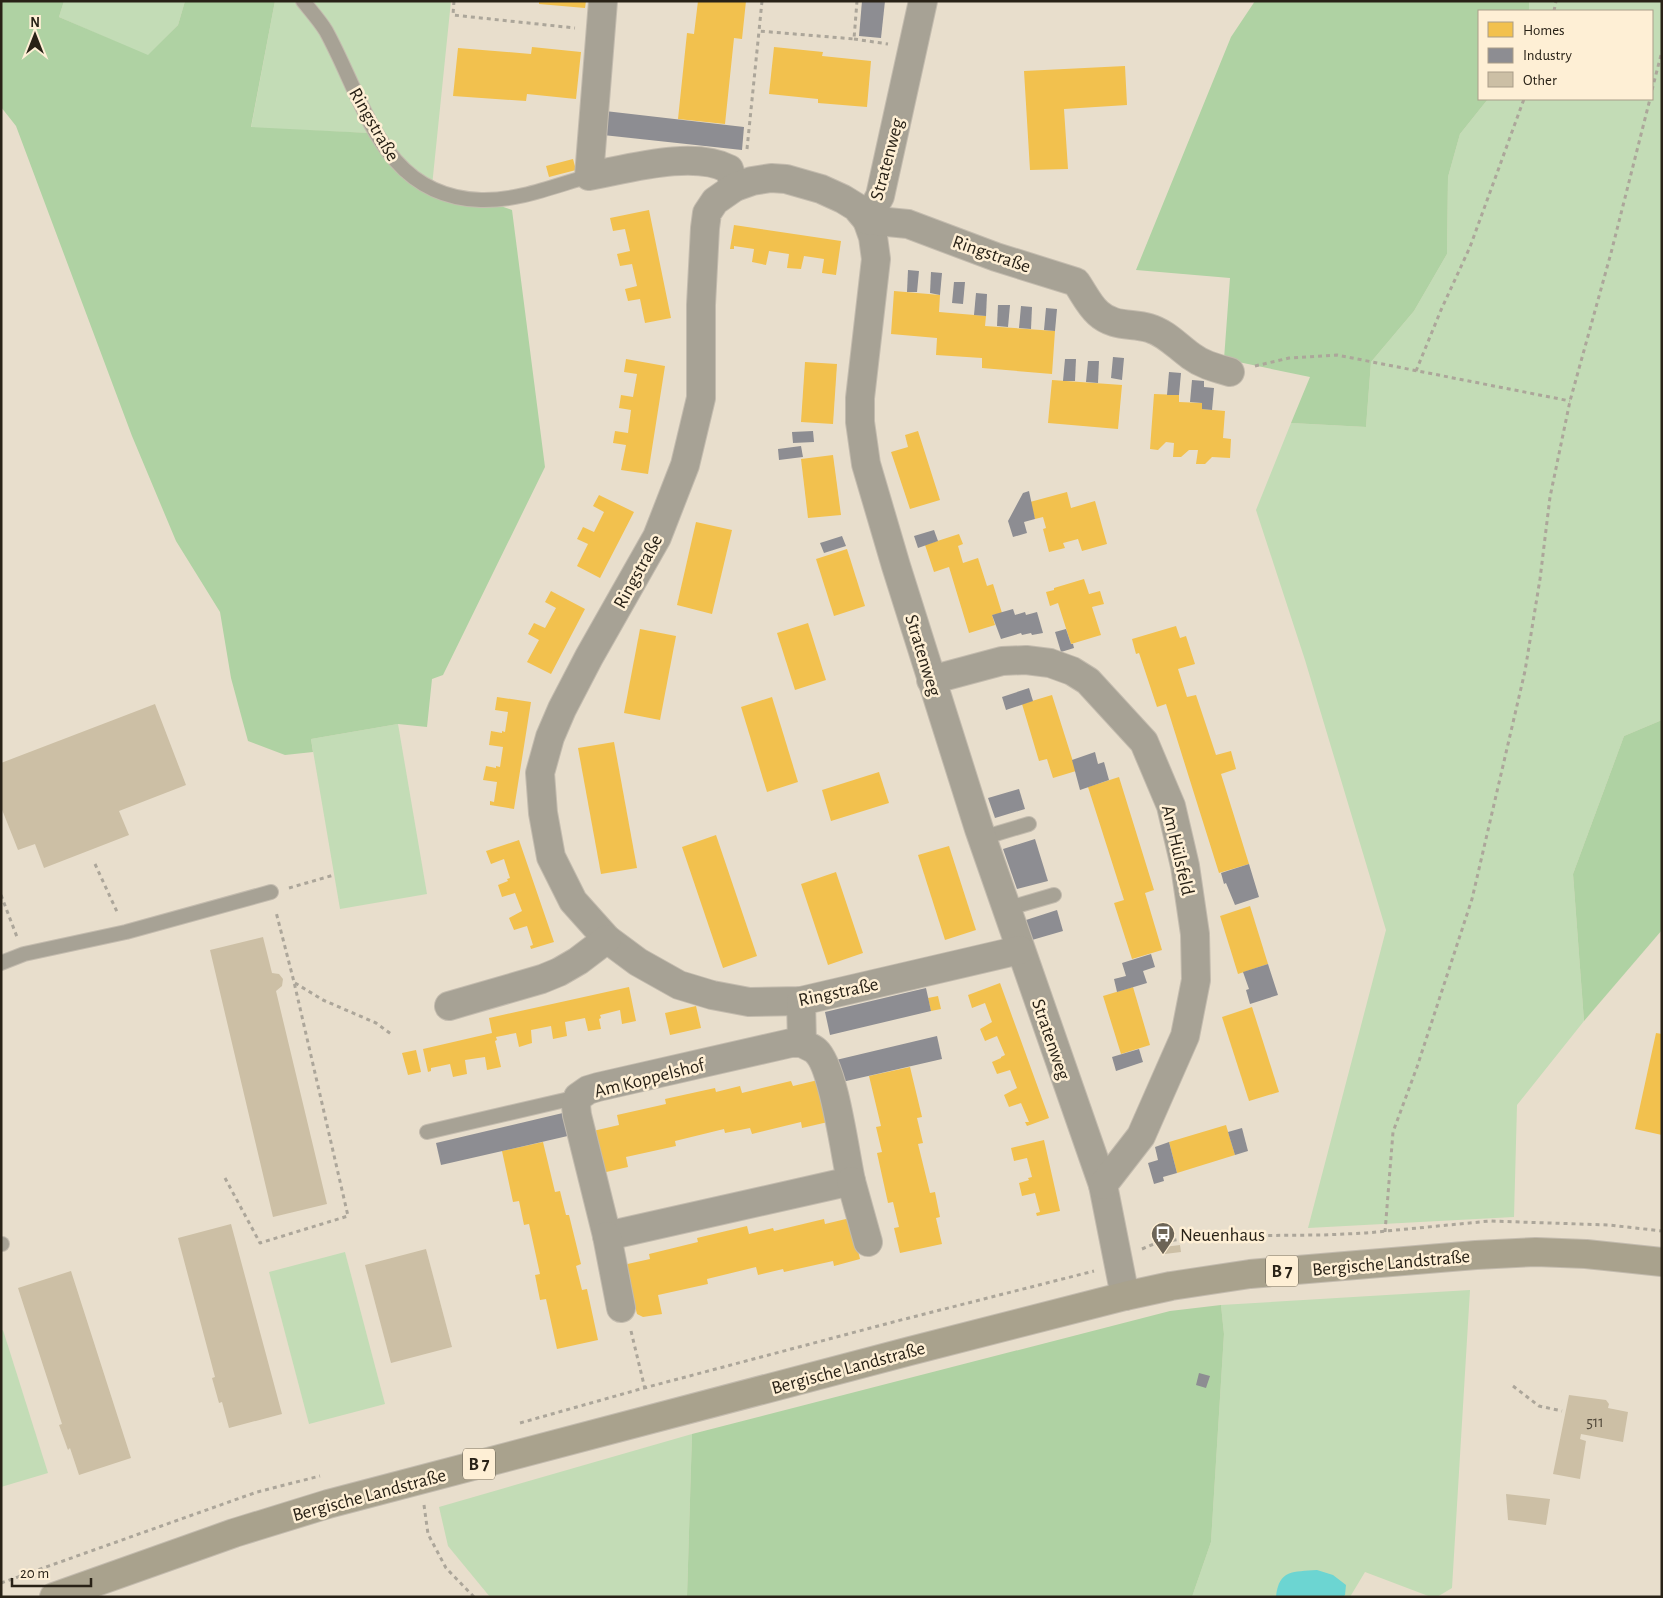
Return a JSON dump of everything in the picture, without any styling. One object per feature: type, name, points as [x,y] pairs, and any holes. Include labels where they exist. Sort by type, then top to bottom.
[{"type":"main road","name":"Bergische Landstraße","points":[[54,1597],[234,1533],[328,1504],[910,1351],[1171,1286],[1250,1274],[1476,1255],[1536,1252],[1662,1262]]},
{"type":"street","points":[[589,176],[603,1]]},
{"type":"street","name":"Stratenweg","points":[[923,1],[880,196],[867,220],[876,259],[860,398],[860,422],[866,464],[931,680],[982,838],[1102,1185],[1125,1296]]},
{"type":"street","name":"Ringstraße","points":[[589,176],[658,163],[700,161],[718,163],[729,169],[744,184]]},
{"type":"street","name":"Ringstraße","points":[[1020,950],[801,1001],[748,1002],[712,995],[679,985],[638,962],[607,939],[573,901],[551,857],[543,814],[540,773],[550,737],[562,709],[656,537],[685,465],[701,398],[701,305],[705,228],[708,213],[715,201],[744,184],[771,178],[786,179],[821,189],[856,207],[867,220],[908,224],[996,257],[1076,282],[1098,313],[1113,323],[1149,328],[1177,344],[1191,357],[1207,366],[1230,372]]},
{"type":"street","name":"Am Hülsfeld","points":[[931,680],[1002,661],[1026,660],[1050,663],[1072,671],[1088,681],[1144,742],[1171,806],[1186,866],[1195,934],[1196,980],[1185,1036],[1141,1136],[1102,1185]]},
{"type":"street","points":[[449,1006],[542,979],[559,972],[578,961],[607,939]]},
{"type":"street","points":[[801,1001],[802,1044],[816,1051],[827,1068],[833,1088],[851,1181],[868,1242]]},
{"type":"street","name":"Am Koppelshof","points":[[622,1308],[607,1236],[577,1116],[576,1106],[578,1097],[588,1090],[598,1087],[791,1043],[802,1044]]},
{"type":"street","points":[[607,1236],[851,1181]]},
{"type":"lane","name":"Ringstraße","points":[[303,1],[326,30],[379,138],[404,170],[429,187],[444,193],[482,200],[518,196],[589,176]]},
{"type":"lane","points":[[982,838],[1029,824]]},
{"type":"lane","points":[[1,963],[24,954],[126,932],[271,892]]},
{"type":"lane","points":[[1006,909],[1054,895]]},
{"type":"lane","points":[[427,1132],[578,1097]]},
{"type":"path","points":[[454,1],[453,15],[601,31]]},
{"type":"path","points":[[744,184],[762,1]]},
{"type":"path","points":[[854,39],[857,1]]},
{"type":"path","points":[[759,31],[854,39],[913,48]]},
{"type":"path","points":[[1653,86],[1662,50]]},
{"type":"path","points":[[1416,372],[1441,310],[1470,247],[1524,100]]},
{"type":"path","points":[[1384,1232],[1393,1132],[1472,899],[1525,671],[1540,579],[1550,497],[1570,401],[1611,253],[1650,100]]},
{"type":"path","points":[[1230,372],[1289,358],[1337,355],[1570,401]]},
{"type":"path","points":[[95,864],[126,932]]},
{"type":"path","points":[[271,892],[334,876]]},
{"type":"path","points":[[1,895],[24,954]]},
{"type":"path","points":[[225,1178],[260,1243],[348,1216],[280,929]]},
{"type":"path","points":[[294,982],[323,1000],[376,1023],[391,1034]]},
{"type":"path","name":"Bergische Landstraße","points":[[1118,1262],[1146,1247],[1161,1242],[1200,1236],[1323,1236],[1490,1222],[1609,1225],[1662,1231]]},
{"type":"path","points":[[1161,1242],[1163,1255]]},
{"type":"path","points":[[622,1308],[625,1308],[644,1388]]},
{"type":"path","points":[[1513,1386],[1539,1406],[1562,1411]]},
{"type":"path","points":[[417,1480],[424,1506],[428,1534],[446,1568],[474,1597]]},
{"type":"green space","points":[[1,1],[64,1],[59,17],[148,55],[178,25],[185,1],[275,1],[251,127],[370,133],[402,172],[512,210],[545,467],[443,675],[432,679],[427,727],[398,724],[311,739],[313,752],[285,755],[248,741],[231,678],[220,612],[176,541],[132,436],[16,126],[1,107]]},
{"type":"green space","points":[[64,1],[185,1],[178,25],[148,56],[59,17]]},
{"type":"green space","points":[[275,1],[451,1],[432,186],[370,133],[251,128]]},
{"type":"green space","points":[[1255,1],[1529,1],[1529,10],[1478,10],[1478,100],[1487,100],[1460,134],[1448,177],[1447,254],[1414,311],[1371,362],[1366,427],[1291,423],[1310,377],[1224,359],[1230,278],[1136,270],[1231,37]]},
{"type":"green space","points":[[1529,1],[1662,1],[1662,720],[1624,736],[1573,874],[1584,1021],[1517,1105],[1514,1217],[1308,1228],[1386,930],[1305,660],[1256,510],[1291,423],[1366,427],[1371,362],[1414,311],[1447,254],[1448,177],[1460,134],[1487,100],[1653,100],[1653,10],[1529,10]]},
{"type":"green space","points":[[1662,720],[1662,930],[1584,1021],[1573,874],[1624,736]]},
{"type":"green space","points":[[398,724],[427,894],[340,909],[311,739]]},
{"type":"green space","points":[[345,1252],[385,1404],[309,1424],[269,1272]]},
{"type":"green space","points":[[1470,1290],[1452,1588],[1437,1597],[1431,1597],[1365,1572],[1350,1597],[1192,1597],[1211,1542],[1224,1334],[1221,1305]]},
{"type":"green space","points":[[1221,1305],[1224,1334],[1211,1542],[1192,1597],[687,1597],[692,1434],[1170,1311]]},
{"type":"green space","points":[[3,1330],[48,1473],[1,1487],[1,1331]]},
{"type":"green space","points":[[692,1434],[687,1597],[490,1597],[448,1546],[439,1507]]},
{"type":"water","points":[[1317,1570],[1333,1575],[1346,1585],[1345,1595],[1343,1597],[1276,1597],[1280,1581],[1284,1577],[1294,1572]]},
{"type":"building: Homes","points":[[539,1],[586,1],[585,8],[539,4]]},
{"type":"building: Homes","points":[[698,1],[746,1],[742,39],[734,38],[725,124],[678,119],[687,33],[694,34]]},
{"type":"building: Homes","points":[[532,47],[581,52],[576,99],[527,94],[526,101],[453,96],[458,48],[531,54]]},
{"type":"building: Homes","points":[[774,47],[823,52],[822,56],[871,61],[867,107],[818,103],[818,99],[769,94]]},
{"type":"building: Homes","points":[[1125,66],[1127,105],[1064,109],[1068,169],[1030,170],[1024,71]]},
{"type":"building: Homes","points":[[573,159],[576,170],[549,177],[546,166]]},
{"type":"building: Homes","points":[[649,210],[671,318],[645,323],[640,299],[628,301],[625,289],[637,286],[632,264],[620,266],[617,254],[630,251],[625,229],[613,231],[610,218]]},
{"type":"building: Homes","points":[[734,225],[841,241],[836,275],[822,273],[824,259],[804,256],[801,269],[787,268],[789,254],[769,251],[766,265],[752,262],[754,249],[734,246],[734,249],[730,249]]},
{"type":"building: Homes","points":[[894,291],[940,295],[939,312],[986,316],[985,326],[1055,331],[1052,374],[982,368],[982,358],[936,355],[937,338],[891,334]]},
{"type":"building: Homes","points":[[626,359],[665,366],[648,474],[621,470],[626,445],[613,443],[615,431],[628,433],[631,410],[619,408],[621,395],[633,397],[637,374],[624,372]]},
{"type":"building: Homes","points":[[805,362],[837,364],[833,424],[801,422]]},
{"type":"building: Homes","points":[[1052,380],[1122,385],[1118,429],[1048,423]]},
{"type":"building: Homes","points":[[1154,394],[1179,395],[1179,402],[1202,403],[1202,409],[1225,411],[1223,438],[1231,439],[1230,458],[1212,457],[1205,464],[1196,464],[1198,450],[1189,450],[1181,457],[1173,457],[1174,443],[1166,442],[1158,450],[1150,449]]},
{"type":"building: Homes","points":[[918,431],[940,500],[910,509],[891,452],[908,447],[905,435]]},
{"type":"building: Homes","points":[[833,455],[841,515],[808,518],[801,459]]},
{"type":"building: Homes","points":[[1067,492],[1071,508],[1095,501],[1107,544],[1082,551],[1078,539],[1063,543],[1065,548],[1049,552],[1043,529],[1046,528],[1043,517],[1035,519],[1030,502]]},
{"type":"building: Homes","points":[[599,495],[634,512],[600,578],[577,566],[588,544],[577,539],[583,527],[594,532],[604,512],[593,506]]},
{"type":"building: Homes","points":[[696,522],[732,530],[712,614],[677,605]]},
{"type":"building: Homes","points":[[959,534],[963,544],[958,546],[963,563],[978,558],[987,586],[993,584],[1002,613],[992,615],[995,625],[969,633],[949,567],[934,572],[925,545]]},
{"type":"building: Homes","points":[[847,549],[865,606],[834,616],[816,559]]},
{"type":"building: Homes","points":[[1084,579],[1089,594],[1100,591],[1104,604],[1092,607],[1101,635],[1071,644],[1058,603],[1050,606],[1046,592]]},
{"type":"building: Homes","points":[[551,591],[585,609],[551,674],[527,662],[539,640],[528,634],[534,623],[545,628],[556,608],[545,602]]},
{"type":"building: Homes","points":[[808,623],[826,680],[795,690],[777,633]]},
{"type":"building: Homes","points":[[1176,626],[1180,638],[1186,636],[1195,664],[1178,669],[1187,697],[1196,695],[1216,755],[1231,751],[1236,769],[1221,774],[1249,864],[1219,873],[1166,704],[1157,707],[1139,653],[1136,654],[1132,639]]},
{"type":"building: Homes","points":[[640,629],[676,636],[660,720],[624,713]]},
{"type":"building: Homes","points":[[1052,695],[1076,771],[1053,778],[1047,759],[1039,761],[1022,704]]},
{"type":"building: Homes","points":[[497,697],[531,702],[514,809],[490,805],[490,801],[494,802],[497,782],[483,780],[486,766],[500,767],[503,747],[489,745],[491,731],[505,732],[508,712],[495,710]]},
{"type":"building: Homes","points":[[772,697],[798,782],[767,792],[741,707]]},
{"type":"building: Homes","points":[[614,742],[637,868],[601,874],[578,748]]},
{"type":"building: Homes","points":[[879,772],[889,803],[831,821],[822,790]]},
{"type":"building: Homes","points":[[1119,777],[1154,890],[1145,893],[1162,950],[1132,959],[1114,903],[1124,900],[1088,787]]},
{"type":"building: Homes","points":[[716,835],[757,956],[723,968],[682,847]]},
{"type":"building: Homes","points":[[519,840],[554,942],[531,949],[530,946],[533,945],[527,926],[514,930],[509,918],[522,911],[515,893],[502,897],[498,885],[508,881],[507,879],[510,878],[504,859],[491,864],[486,851]]},
{"type":"building: Homes","points":[[949,846],[976,930],[945,940],[918,855]]},
{"type":"building: Homes","points":[[836,872],[863,953],[828,965],[801,884]]},
{"type":"building: Homes","points":[[1250,906],[1268,964],[1238,974],[1220,916]]},
{"type":"building: Homes","points":[[1000,983],[1049,1118],[1027,1126],[1025,1122],[1029,1122],[1021,1103],[1009,1107],[1004,1095],[1017,1088],[1010,1070],[997,1074],[992,1062],[1005,1055],[997,1036],[985,1041],[980,1029],[992,1022],[985,1003],[972,1008],[968,995]]},
{"type":"building: Homes","points":[[629,987],[636,1021],[622,1024],[620,1010],[600,1015],[601,1029],[588,1031],[585,1018],[565,1022],[567,1036],[553,1039],[551,1026],[531,1030],[532,1043],[519,1047],[516,1033],[496,1037],[497,1040],[495,1041],[501,1067],[487,1070],[485,1057],[465,1060],[467,1074],[453,1077],[450,1064],[431,1068],[431,1071],[428,1072],[423,1049],[492,1033],[489,1018]]},
{"type":"building: Homes","points":[[1133,987],[1150,1045],[1121,1054],[1103,996]]},
{"type":"building: Homes","points":[[938,996],[941,1009],[931,1011],[928,998]]},
{"type":"building: Homes","points":[[696,1006],[701,1028],[670,1035],[665,1013]]},
{"type":"building: Homes","points":[[1252,1007],[1279,1092],[1249,1101],[1222,1017]]},
{"type":"building: Homes","points":[[1656,1033],[1662,1034],[1662,1135],[1635,1129]]},
{"type":"building: Homes","points":[[416,1050],[421,1072],[408,1075],[402,1053]]},
{"type":"building: Homes","points":[[910,1067],[922,1117],[917,1118],[923,1143],[918,1144],[930,1193],[935,1192],[940,1217],[936,1218],[942,1244],[900,1253],[894,1228],[899,1227],[893,1202],[888,1203],[877,1153],[882,1152],[876,1127],[881,1126],[869,1076]]},
{"type":"building: Homes","points":[[818,1080],[828,1122],[802,1128],[801,1122],[752,1134],[750,1128],[725,1133],[724,1129],[675,1141],[676,1146],[626,1157],[628,1167],[602,1173],[593,1131],[619,1125],[617,1115],[666,1104],[665,1099],[715,1088],[716,1092],[740,1086],[742,1093],[791,1081],[793,1086]]},
{"type":"building: Homes","points":[[1226,1125],[1235,1155],[1177,1173],[1169,1142]]},
{"type":"building: Homes","points":[[1044,1140],[1060,1211],[1037,1216],[1036,1213],[1040,1212],[1035,1193],[1022,1196],[1019,1183],[1032,1177],[1027,1158],[1014,1161],[1011,1148]]},
{"type":"building: Homes","points":[[543,1142],[555,1192],[560,1191],[566,1215],[569,1215],[581,1264],[576,1266],[582,1290],[587,1289],[598,1340],[557,1349],[546,1299],[540,1300],[535,1275],[540,1274],[529,1224],[524,1225],[519,1201],[513,1202],[502,1151]]},
{"type":"building: Homes","points":[[850,1218],[860,1259],[834,1266],[833,1261],[784,1272],[783,1269],[758,1275],[756,1267],[707,1279],[708,1284],[658,1295],[662,1314],[643,1317],[637,1314],[635,1306],[633,1306],[623,1265],[650,1259],[649,1254],[698,1242],[697,1238],[747,1226],[749,1234],[773,1228],[774,1231],[824,1219],[825,1224]]},
{"type":"building: Industry","points":[[862,1],[885,1],[881,38],[859,36]]},
{"type":"building: Industry","points":[[605,111],[744,127],[742,150],[603,135]]},
{"type":"building: Industry","points":[[908,270],[919,271],[917,292],[907,292]]},
{"type":"building: Industry","points":[[931,272],[942,273],[940,295],[930,293]]},
{"type":"building: Industry","points":[[954,282],[965,282],[963,304],[952,303]]},
{"type":"building: Industry","points":[[976,293],[987,294],[986,316],[974,315]]},
{"type":"building: Industry","points":[[998,305],[1010,305],[1008,327],[997,326]]},
{"type":"building: Industry","points":[[1021,306],[1032,307],[1031,329],[1019,328]]},
{"type":"building: Industry","points":[[1046,308],[1057,309],[1055,331],[1044,330]]},
{"type":"building: Industry","points":[[1113,357],[1124,358],[1122,380],[1111,378]]},
{"type":"building: Industry","points":[[1065,359],[1076,359],[1075,381],[1063,381]]},
{"type":"building: Industry","points":[[1088,361],[1099,361],[1098,383],[1086,382]]},
{"type":"building: Industry","points":[[1169,372],[1181,373],[1179,395],[1167,395]]},
{"type":"building: Industry","points":[[1192,380],[1204,381],[1204,387],[1214,388],[1212,410],[1202,409],[1202,403],[1190,402]]},
{"type":"building: Industry","points":[[813,431],[814,442],[793,443],[792,432]]},
{"type":"building: Industry","points":[[801,446],[803,457],[779,460],[778,449]]},
{"type":"building: Industry","points":[[1029,491],[1035,519],[1024,522],[1027,533],[1013,537],[1008,521],[1023,493]]},
{"type":"building: Industry","points":[[934,530],[938,541],[918,548],[914,536]]},
{"type":"building: Industry","points":[[842,536],[846,546],[824,553],[820,543]]},
{"type":"building: Industry","points":[[1013,609],[1015,615],[1025,612],[1026,615],[1037,612],[1043,633],[1022,635],[1021,633],[1001,639],[992,615]]},
{"type":"building: Industry","points":[[1066,629],[1074,648],[1061,652],[1055,632]]},
{"type":"building: Industry","points":[[1029,688],[1033,701],[1006,710],[1002,697]]},
{"type":"building: Industry","points":[[1095,752],[1098,764],[1104,762],[1109,780],[1080,790],[1072,760]]},
{"type":"building: Industry","points":[[1019,789],[1025,809],[995,818],[988,798]]},
{"type":"building: Industry","points":[[1035,839],[1048,881],[1017,889],[1003,849]]},
{"type":"building: Industry","points":[[1249,864],[1259,897],[1235,905],[1226,883],[1224,884],[1221,873]]},
{"type":"building: Industry","points":[[1057,910],[1063,931],[1032,940],[1026,920]]},
{"type":"building: Industry","points":[[1151,954],[1155,967],[1143,971],[1147,983],[1117,992],[1114,979],[1126,976],[1122,963]]},
{"type":"building: Industry","points":[[1268,964],[1278,995],[1250,1004],[1246,990],[1249,989],[1243,972]]},
{"type":"building: Industry","points":[[926,988],[931,1011],[830,1035],[825,1012]]},
{"type":"building: Industry","points":[[937,1036],[942,1059],[842,1082],[836,1060]]},
{"type":"building: Industry","points":[[1139,1049],[1143,1062],[1116,1071],[1112,1057]]},
{"type":"building: Industry","points":[[567,1112],[572,1135],[441,1165],[436,1143]]},
{"type":"building: Industry","points":[[1242,1128],[1248,1151],[1235,1155],[1228,1132]]},
{"type":"building: Industry","points":[[1169,1142],[1177,1173],[1163,1177],[1164,1181],[1154,1184],[1148,1163],[1158,1160],[1155,1147]]},
{"type":"building: Industry","points":[[1199,1373],[1210,1376],[1206,1388],[1196,1385]]},
{"type":"building: Other","points":[[155,704],[186,785],[119,811],[129,835],[44,868],[35,844],[18,850],[1,807],[1,763]]},
{"type":"building: Other","points":[[263,937],[272,973],[279,974],[283,979],[282,986],[276,991],[327,1204],[273,1217],[210,950]]},
{"type":"building: Other","points":[[231,1224],[282,1414],[229,1428],[222,1402],[219,1403],[212,1378],[215,1377],[178,1238]]},
{"type":"building: Other","points":[[1180,1245],[1181,1252],[1165,1254],[1164,1247]]},
{"type":"building: Other","points":[[426,1249],[452,1347],[391,1363],[365,1265]]},
{"type":"building: Other","points":[[71,1271],[131,1458],[79,1475],[70,1448],[68,1450],[59,1425],[62,1424],[18,1288]]},
{"type":"building: Other","points":[[1569,1395],[1606,1400],[1609,1404],[1608,1408],[1628,1412],[1623,1442],[1581,1434],[1580,1439],[1586,1441],[1580,1479],[1553,1474]]},
{"type":"building: Other","points":[[1506,1494],[1550,1499],[1546,1525],[1508,1520]]},
{"type":"place","name":"Neuenhaus","points":[[1163,1255]]}]
